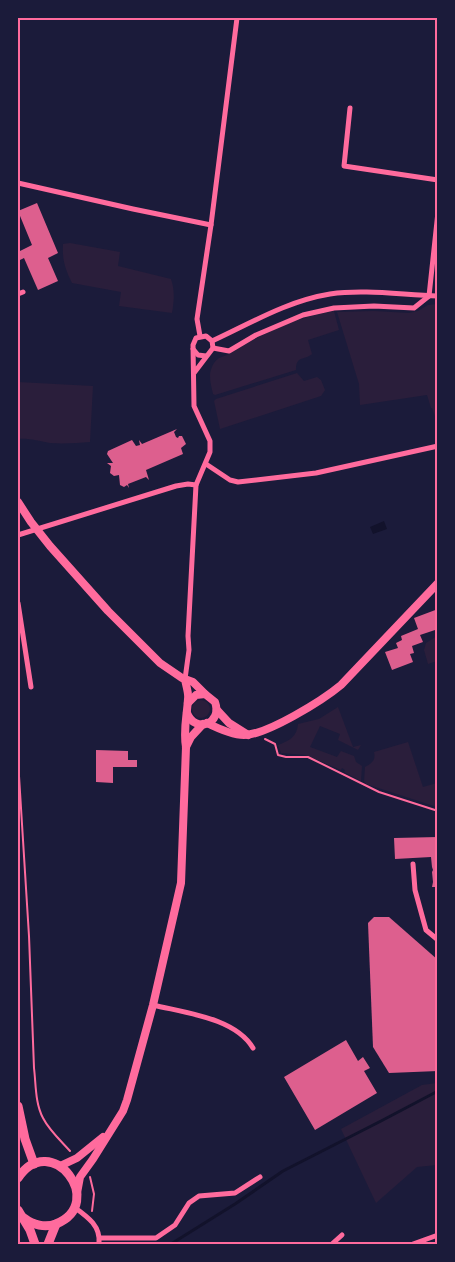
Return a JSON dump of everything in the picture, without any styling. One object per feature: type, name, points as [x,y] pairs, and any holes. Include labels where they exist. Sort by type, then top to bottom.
[{"type":"main road","points":[[18,1106],[25,1139],[34,1164]]},
{"type":"main road","points":[[18,1178],[24,1170],[34,1164],[48,1162],[60,1166],[70,1175],[74,1181],[77,1194],[74,1207],[66,1217],[56,1224],[36,1225],[20,1214]]},
{"type":"main road","points":[[20,1214],[35,1244]]},
{"type":"main road","points":[[48,1244],[56,1224]]},
{"type":"street","points":[[200,336],[197,319],[237,18]]},
{"type":"street","points":[[350,108],[344,166],[438,180]]},
{"type":"street","points":[[18,183],[211,224]]},
{"type":"street","points":[[213,348],[229,351],[256,335],[290,320],[334,308],[374,306],[414,308],[429,296],[438,212]]},
{"type":"street","points":[[212,341],[276,310],[301,301],[330,294],[368,292],[438,296]]},
{"type":"street","points":[[77,1194],[80,1176],[94,1159],[123,1111],[127,1100],[153,1005],[181,883],[184,844],[186,747],[184,737],[189,698],[185,679],[189,650],[188,636],[196,485],[210,452],[210,441],[194,406],[193,349],[194,341],[200,336],[206,336],[212,341],[212,351],[194,372]]},
{"type":"street","points":[[193,349],[198,355],[206,356]]},
{"type":"street","points":[[206,464],[230,480],[238,482],[316,473],[438,446]]},
{"type":"street","points":[[18,534],[176,486],[196,485]]},
{"type":"street","points":[[18,502],[37,529],[77,578],[132,636],[160,663],[185,679],[194,682],[204,694],[215,702],[217,710],[229,722],[248,735]]},
{"type":"street","points":[[187,712],[191,720],[242,735],[259,732],[326,697],[341,686],[438,584]]},
{"type":"street","points":[[18,603],[31,687]]},
{"type":"street","points":[[188,703],[196,695],[204,694]]},
{"type":"street","points":[[186,747],[190,737],[214,718],[217,710]]},
{"type":"street","points":[[413,864],[415,890],[426,930],[438,940]]},
{"type":"street","points":[[153,1005],[227,1024],[243,1034],[253,1048]]},
{"type":"street","points":[[60,1166],[77,1158],[108,1133]]},
{"type":"street","points":[[74,1207],[90,1219],[98,1229],[100,1241],[156,1238],[175,1226],[189,1203],[199,1196],[235,1193],[260,1177]]},
{"type":"street","points":[[332,1244],[342,1234]]},
{"type":"street","points":[[413,1244],[438,1235]]},
{"type":"path","points":[[259,732],[262,738],[275,744],[278,755],[308,758],[379,792],[438,811]]},
{"type":"path","points":[[18,760],[37,1098],[47,1125],[77,1158]]},
{"type":"path","points":[[85,1169],[92,1180],[94,1194],[90,1219]]},
{"type":"shaded area","points":[[70,243],[120,252],[118,266],[171,279],[174,296],[172,313],[119,306],[121,292],[72,283],[63,254],[63,244]]},
{"type":"shaded area","points":[[437,304],[437,422],[427,395],[360,405],[359,384],[337,312],[374,311],[409,313],[418,311],[428,305]]},
{"type":"shaded area","points":[[334,311],[339,330],[308,340],[312,354],[297,362],[296,370],[215,395],[213,394],[210,373],[218,359],[282,326],[307,317]]},
{"type":"shaded area","points":[[297,373],[304,381],[317,377],[321,380],[325,390],[321,396],[220,429],[214,401],[216,399]]},
{"type":"shaded area","points":[[18,382],[93,386],[90,442],[50,443],[18,439]]},
{"type":"shaded area","points":[[384,521],[387,529],[373,534],[370,527]]},
{"type":"shaded area","points":[[437,636],[437,661],[428,664],[424,650],[426,643]]},
{"type":"shaded area","points":[[197,700],[205,700],[210,705],[208,716],[197,718],[192,713],[192,705]]},
{"type":"shaded area","points":[[338,707],[353,747],[361,745],[358,750],[338,740],[340,734],[320,726],[310,747],[337,757],[341,751],[354,756],[356,762],[362,766],[361,781],[344,772],[345,770],[342,768],[341,770],[305,755],[281,753],[278,745],[292,738],[298,724],[319,719]]},
{"type":"shaded area","points":[[408,742],[423,787],[437,783],[437,807],[366,784],[364,781],[365,767],[373,761],[374,752]]},
{"type":"shaded area","points":[[437,1083],[437,1165],[417,1167],[376,1203],[341,1129],[422,1085]]},
{"type":"building","points":[[37,203],[58,253],[48,258],[58,281],[38,290],[24,258],[18,261],[18,252],[32,245],[18,211]]},
{"type":"building","points":[[177,429],[174,432],[176,437],[182,436],[186,444],[181,448],[183,454],[146,470],[149,480],[146,477],[128,484],[129,488],[127,485],[124,487],[120,485],[119,475],[114,476],[110,473],[111,466],[107,463],[113,463],[107,454],[108,451],[132,440],[136,446],[140,445],[139,440],[142,444]]},
{"type":"building","points":[[438,609],[438,629],[420,635],[423,642],[412,646],[414,653],[410,654],[413,662],[392,670],[385,652],[398,648],[396,643],[402,640],[401,636],[418,629],[414,618]]},
{"type":"building","points":[[96,750],[128,751],[128,760],[137,760],[137,767],[113,767],[113,783],[96,782]]},
{"type":"building","points":[[438,837],[438,891],[435,887],[432,887],[433,870],[431,857],[395,859],[394,838]]},
{"type":"building","points":[[374,917],[389,917],[438,960],[438,1071],[389,1073],[373,1047],[368,923]]},
{"type":"building","points":[[346,1040],[358,1061],[363,1057],[370,1068],[364,1071],[377,1093],[315,1130],[284,1077]]},
{"type":"waterway","points":[[171,1244],[283,1171],[438,1091]]}]
